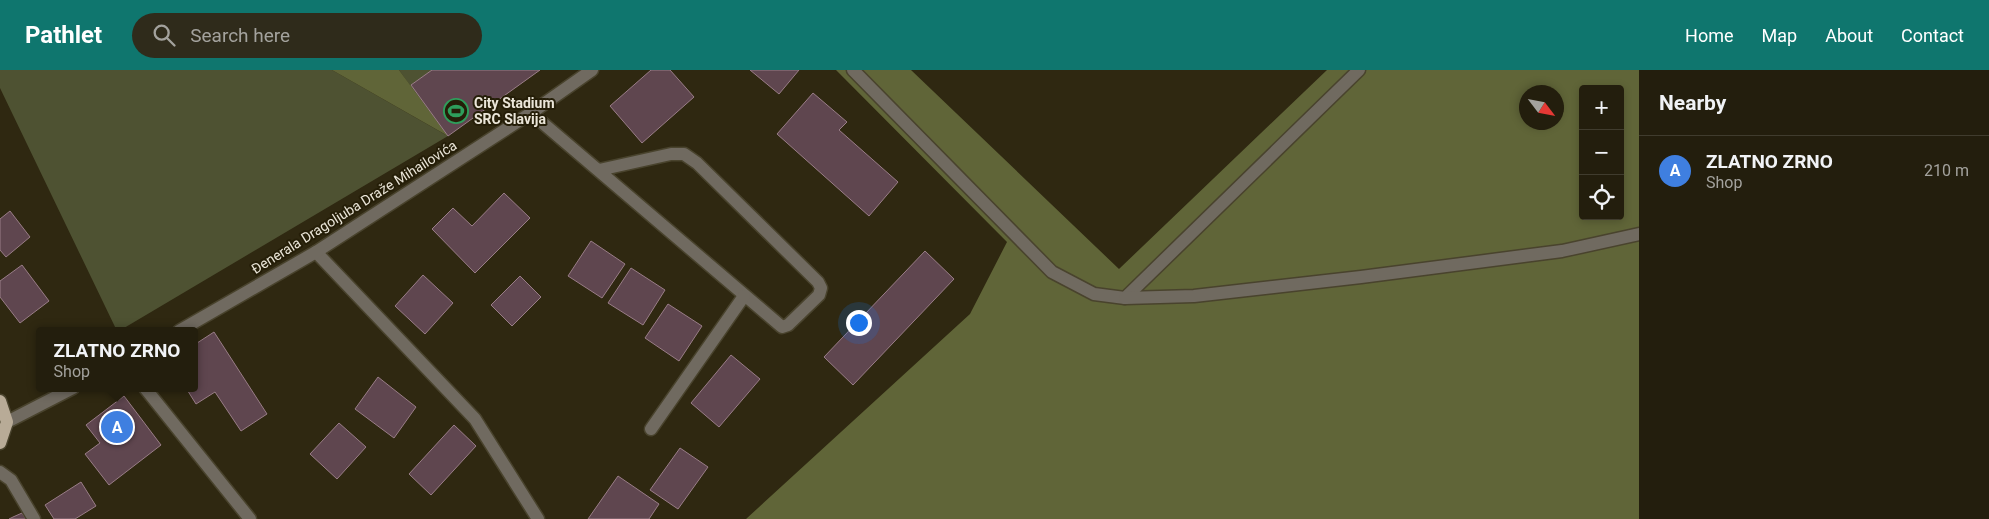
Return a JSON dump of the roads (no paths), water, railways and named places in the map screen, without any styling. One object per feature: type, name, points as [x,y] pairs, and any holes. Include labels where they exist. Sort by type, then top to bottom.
[{"type":"main road","points":[[0,401],[7,422],[0,443]]},
{"type":"street","name":"Đenerala Dragoljuba Draže Mihailovića","points":[[186,327],[316,252],[531,113],[592,70]]},
{"type":"street","points":[[853,70],[1052,272],[1094,294],[1125,298],[1194,296],[1361,278],[1562,251],[1639,234]]},
{"type":"street","points":[[1125,298],[1359,70]]},
{"type":"street","points":[[531,113],[782,327],[788,325],[819,295],[821,288],[818,282],[697,163],[684,154],[671,154],[599,170]]},
{"type":"street","points":[[316,252],[475,419],[538,519]]},
{"type":"street","points":[[650,429],[744,296]]},
{"type":"street","points":[[7,422],[65,392]]},
{"type":"street","points":[[148,392],[250,519]]},
{"type":"street","points":[[0,472],[11,480],[34,519]]},
{"type":"place","name":"City Stadium SRC Slavija","points":[[456,111]]},
{"type":"place","name":"ZLATNO ZRNO","points":[[117,427]]}]
